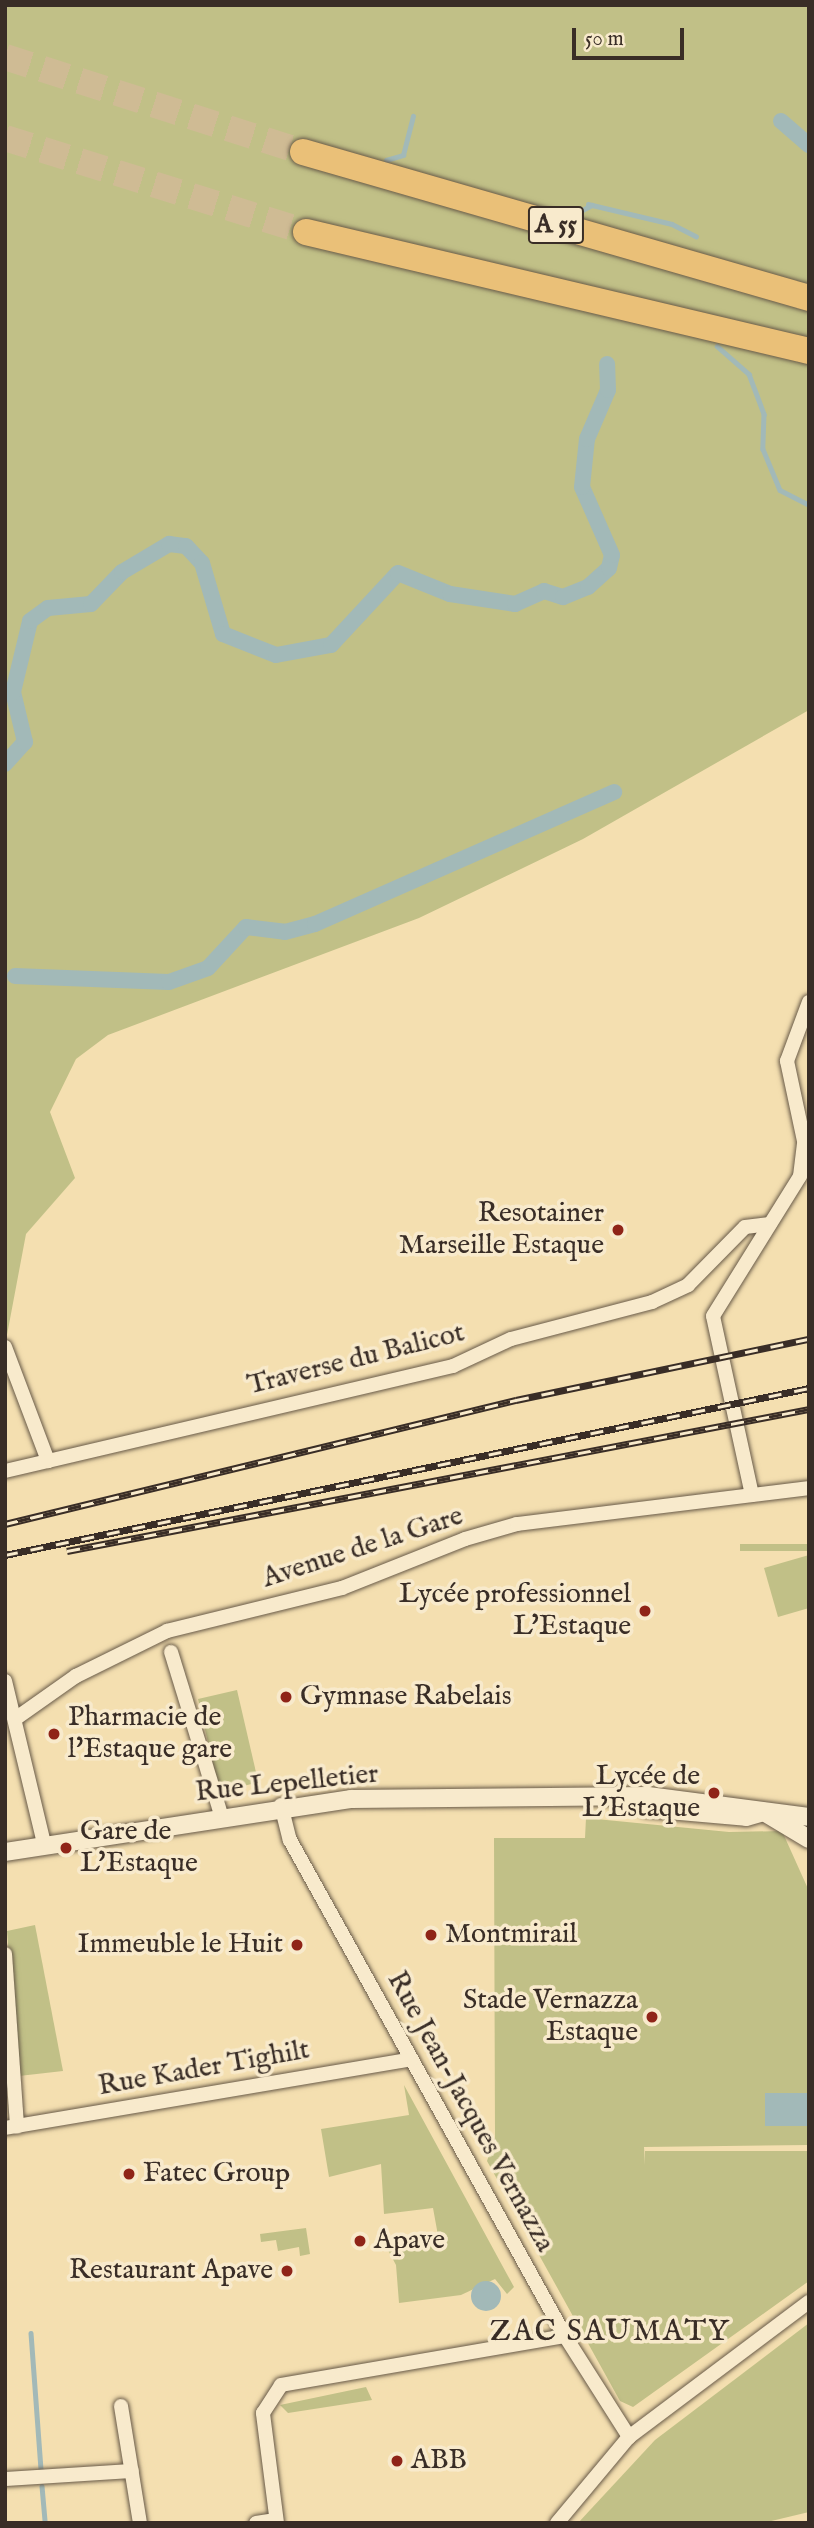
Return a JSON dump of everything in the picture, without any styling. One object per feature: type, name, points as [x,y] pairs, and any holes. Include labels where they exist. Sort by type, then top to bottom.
[{"type":"highway","name":"A 55","points":[[303,152],[809,298]]},
{"type":"highway","name":"A 55","points":[[306,232],[809,351]]},
{"type":"street","points":[[752,1495],[713,1316],[771,1224],[803,1163],[788,1061],[809,1002]]},
{"type":"street","name":"Traverse du Balicot","points":[[5,1471],[453,1366],[510,1339],[652,1302],[688,1285],[745,1227],[771,1224]]},
{"type":"street","points":[[5,1347],[48,1461]]},
{"type":"street","name":"Avenue de la Gare","points":[[15,1719],[76,1676],[167,1631],[342,1588],[465,1539],[517,1524],[809,1488]]},
{"type":"street","points":[[171,1652],[221,1815]]},
{"type":"street","points":[[5,1681],[44,1843]]},
{"type":"street","name":"Rue Lepelletier","points":[[5,1852],[44,1843],[281,1805],[351,1798],[688,1798],[809,1817]]},
{"type":"street","name":"Rue Jean-Jacques Vernazza","points":[[281,1805],[290,1840],[565,2336],[629,2437]]},
{"type":"street","name":"Rue Lepelletier","points":[[764,1812],[809,1842]]},
{"type":"street","points":[[809,1842],[809,1855]]},
{"type":"street","points":[[5,1954],[11,2127]]},
{"type":"street","name":"Rue Kader Tighilt","points":[[11,2127],[411,2059]]},
{"type":"street","points":[[557,2523],[629,2437],[809,2302]]},
{"type":"street","points":[[256,2523],[277,2521],[263,2413],[281,2385],[565,2336]]},
{"type":"street","points":[[121,2406],[140,2523]]},
{"type":"street","points":[[5,2479],[132,2471]]},
{"type":"shaded area","points":[[5,5],[809,5],[809,710],[583,839],[419,918],[108,1035],[76,1059],[50,1112],[75,1178],[26,1234],[7,1335]]},
{"type":"shaded area","points":[[740,1544],[809,1544],[809,1551],[740,1551]]},
{"type":"shaded area","points":[[809,1555],[809,1608],[778,1617],[764,1568]]},
{"type":"shaded area","points":[[237,1690],[258,1783],[219,1792],[198,1699]]},
{"type":"shaded area","points":[[586,1818],[729,1832],[782,1831],[809,1891],[809,2145],[644,2147],[645,2165],[645,2151],[809,2151],[809,2281],[633,2407],[620,2401],[487,2161],[495,2137],[494,1838],[585,1838]]},
{"type":"shaded area","points":[[35,1925],[63,2071],[19,2076],[7,1931]]},
{"type":"shaded area","points":[[404,2085],[514,2287],[507,2294],[495,2279],[461,2295],[399,2303],[396,2265],[388,2250],[439,2241],[433,2208],[384,2214],[381,2164],[329,2177],[321,2129],[409,2115]]},
{"type":"shaded area","points":[[306,2228],[310,2254],[300,2256],[299,2247],[278,2251],[276,2240],[261,2242],[260,2234]]},
{"type":"shaded area","points":[[809,2323],[809,2512],[763,2523],[578,2523],[655,2440]]},
{"type":"shaded area","points":[[366,2387],[372,2400],[288,2413],[280,2405]]},
{"type":"water","points":[[765,2093],[809,2093],[809,2126],[765,2126]]},
{"type":"water","points":[[486,2281],[492,2282],[500,2290],[500,2302],[492,2310],[486,2311],[480,2310],[472,2302],[471,2296],[472,2290],[480,2282]]},
{"type":"waterway","points":[[386,160],[403,155],[413,116]]},
{"type":"waterway","points":[[781,121],[809,145]]},
{"type":"waterway","points":[[588,204],[672,224],[696,236]]},
{"type":"waterway","points":[[575,214],[592,205]]},
{"type":"waterway","points":[[717,346],[749,374],[764,414],[763,449],[780,490],[809,505]]},
{"type":"waterway","points":[[5,764],[25,742],[13,692],[30,621],[48,608],[91,604],[122,572],[169,544],[186,546],[202,563],[223,634],[276,655],[331,645],[398,573],[450,594],[515,604],[544,591],[563,597],[588,587],[609,568],[612,555],[582,487],[587,439],[608,390],[607,364]]},
{"type":"waterway","points":[[15,976],[169,982],[208,968],[246,927],[285,932],[315,924],[614,792]]},
{"type":"waterway","points":[[31,2333],[41,2470]]},
{"type":"waterway","points":[[42,2486],[45,2523]]},
{"type":"tunnel","points":[[5,57],[303,152]]},
{"type":"tunnel","points":[[5,138],[306,232]]},
{"type":"railway","points":[[5,1524],[516,1400],[809,1339]]},
{"type":"railway","points":[[5,1555],[809,1388]]},
{"type":"railway","points":[[67,1551],[809,1409]]},
{"type":"place","name":"Resotainer Marseille Estaque","points":[[618,1230]]},
{"type":"place","name":"Lycée professionnel L'Estaque","points":[[645,1611]]},
{"type":"place","name":"Gymnase Rabelais","points":[[286,1697]]},
{"type":"place","name":"Pharmacie de l'Estaque gare","points":[[54,1734]]},
{"type":"place","name":"Lycée de L'Estaque","points":[[714,1793]]},
{"type":"place","name":"Gare de L'Estaque","points":[[66,1848]]},
{"type":"place","name":"Montmirail","points":[[431,1935]]},
{"type":"place","name":"Immeuble le Huit","points":[[297,1945]]},
{"type":"place","name":"Stade Vernazza Estaque","points":[[652,2017]]},
{"type":"place","name":"Fatec Group","points":[[129,2174]]},
{"type":"place","name":"Apave","points":[[360,2241]]},
{"type":"place","name":"Restaurant Apave","points":[[287,2271]]},
{"type":"place","name":"ABB","points":[[397,2461]]},
{"type":"district","name":"ZAC SAUMATY","points":[[610,2332]]}]
